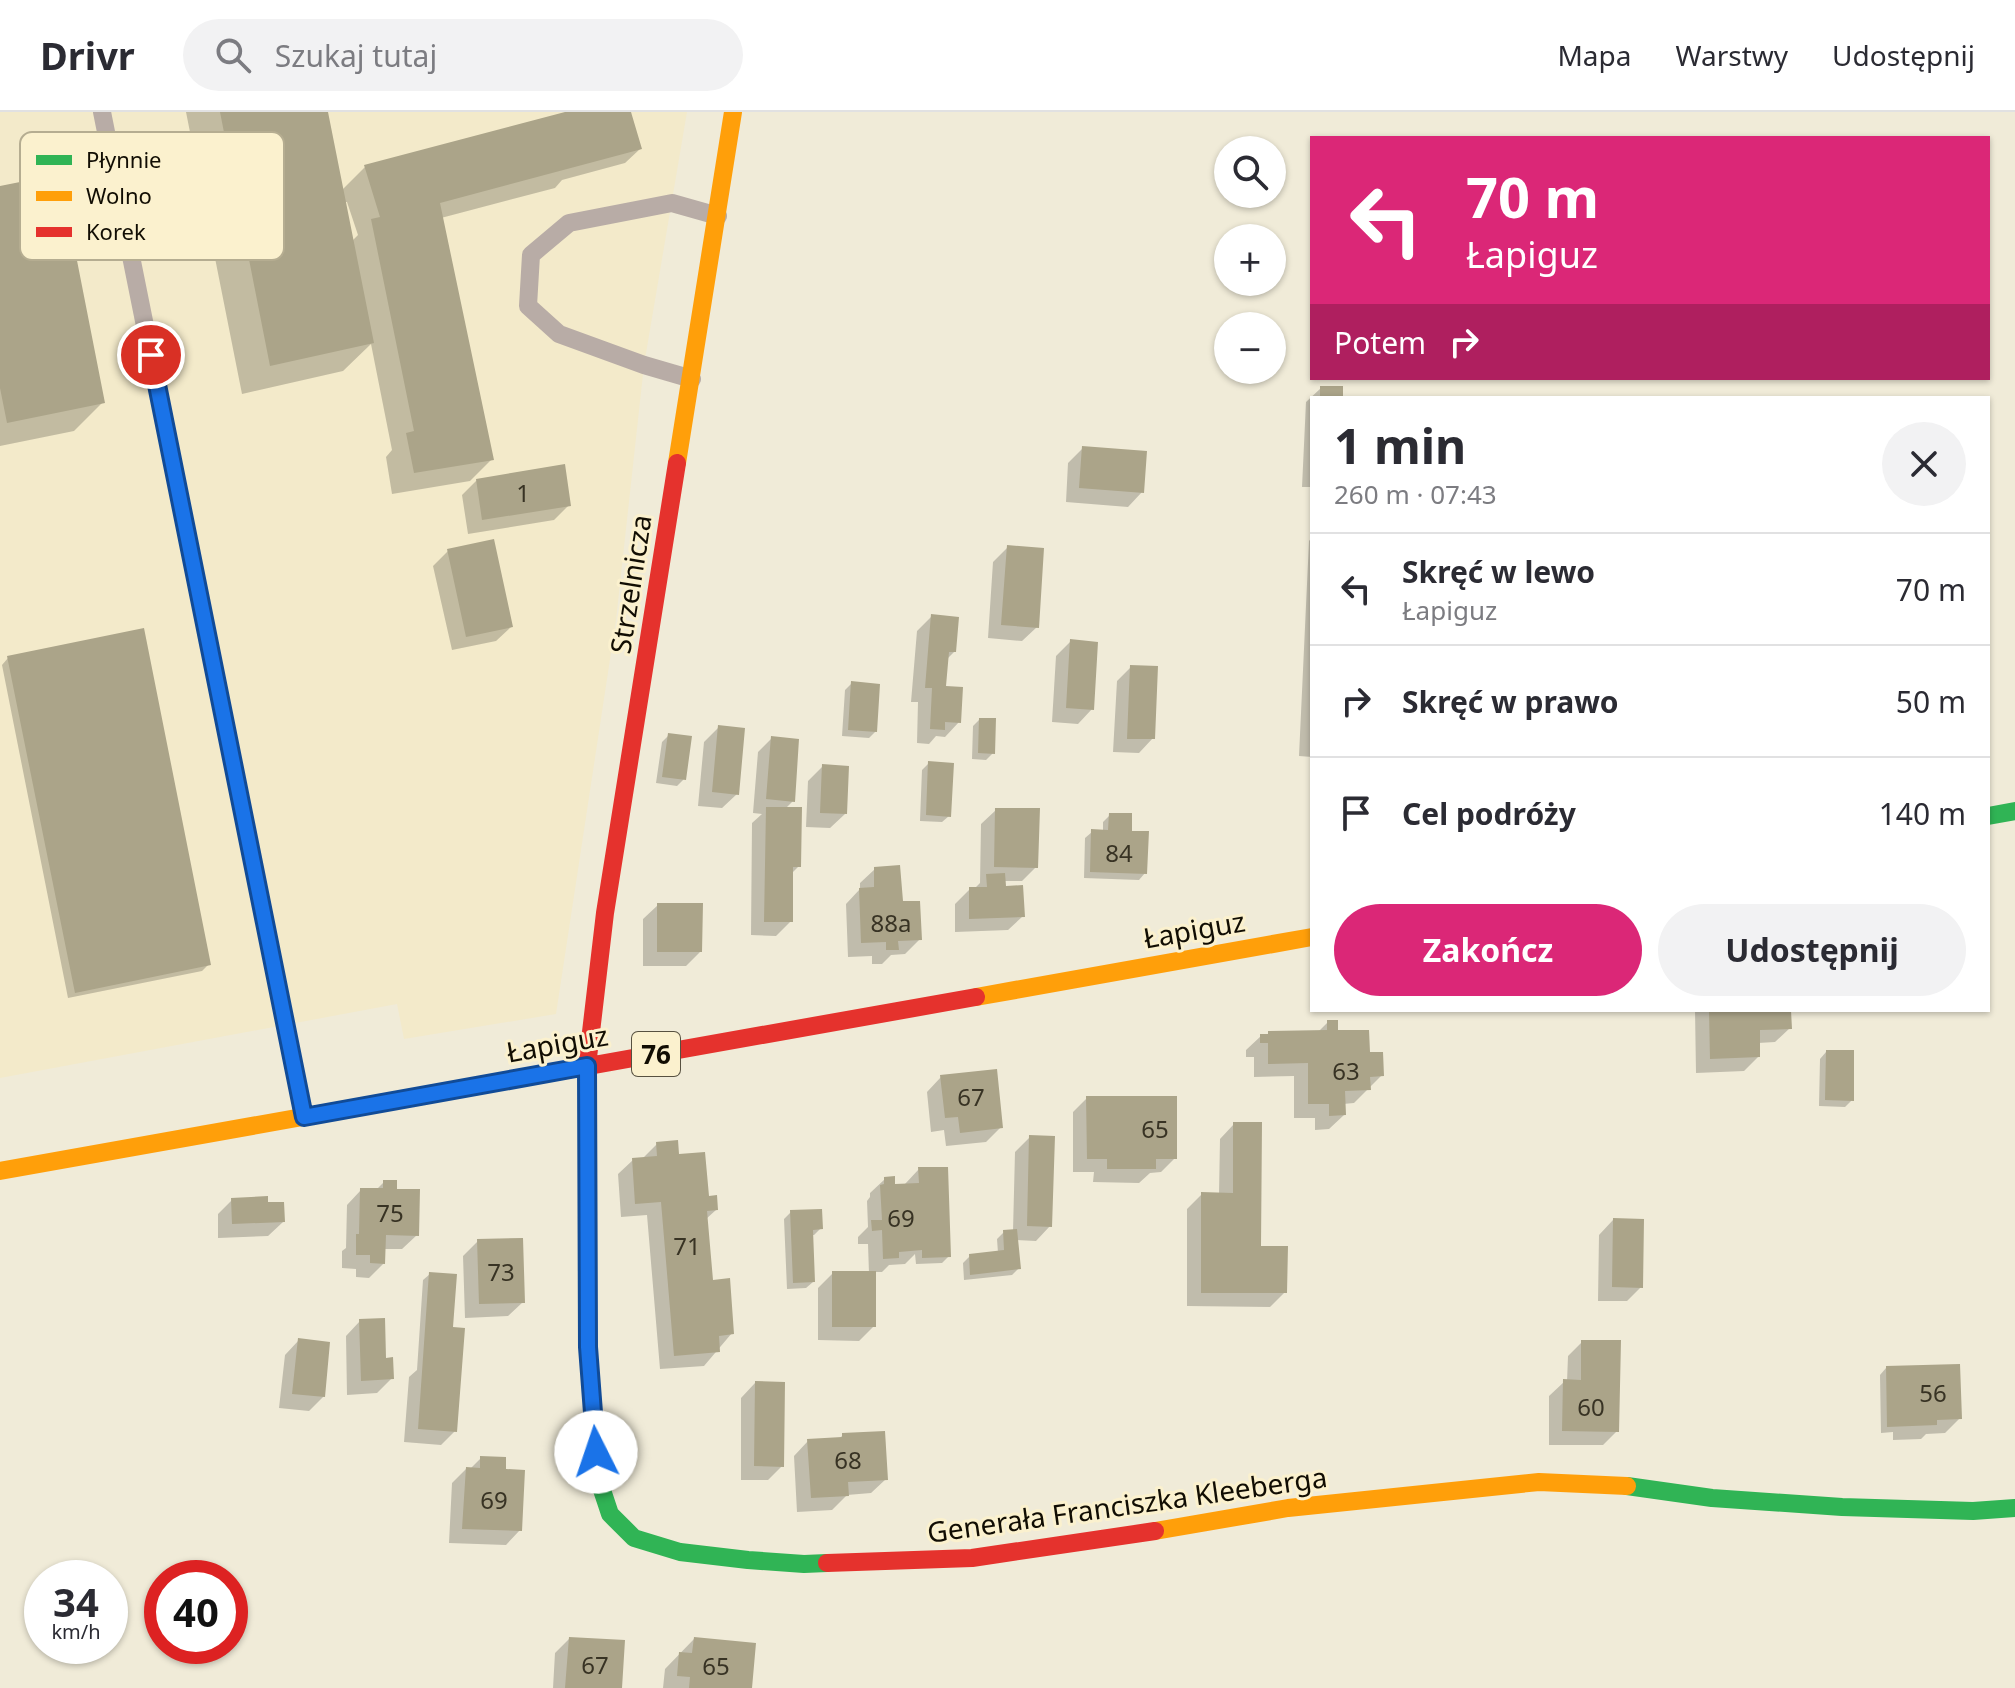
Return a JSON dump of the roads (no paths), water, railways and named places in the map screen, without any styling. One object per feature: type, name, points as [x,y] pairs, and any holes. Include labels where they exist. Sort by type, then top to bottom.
[{"type":"street","name":"Strzelnicza","points":[[587,1066],[605,913],[733,112]]},
{"type":"street","points":[[1990,816],[2015,811]]},
{"type":"street","name":"Łapiguz","points":[[0,1171],[1310,937]]},
{"type":"street","name":"Generała Franciszka Kleeberga","points":[[587,1066],[588,1347],[598,1478],[610,1514],[634,1538],[680,1552],[804,1564],[972,1558],[1288,1508],[1539,1482],[1616,1484],[1712,1498],[1842,1507],[1973,1511],[2015,1508]]},
{"type":"lane","points":[[102,112],[106,132]]},
{"type":"lane","points":[[692,379],[559,334],[528,306],[531,255],[569,223],[672,203],[718,216]]},
{"type":"lane","points":[[132,260],[304,1117]]}]
